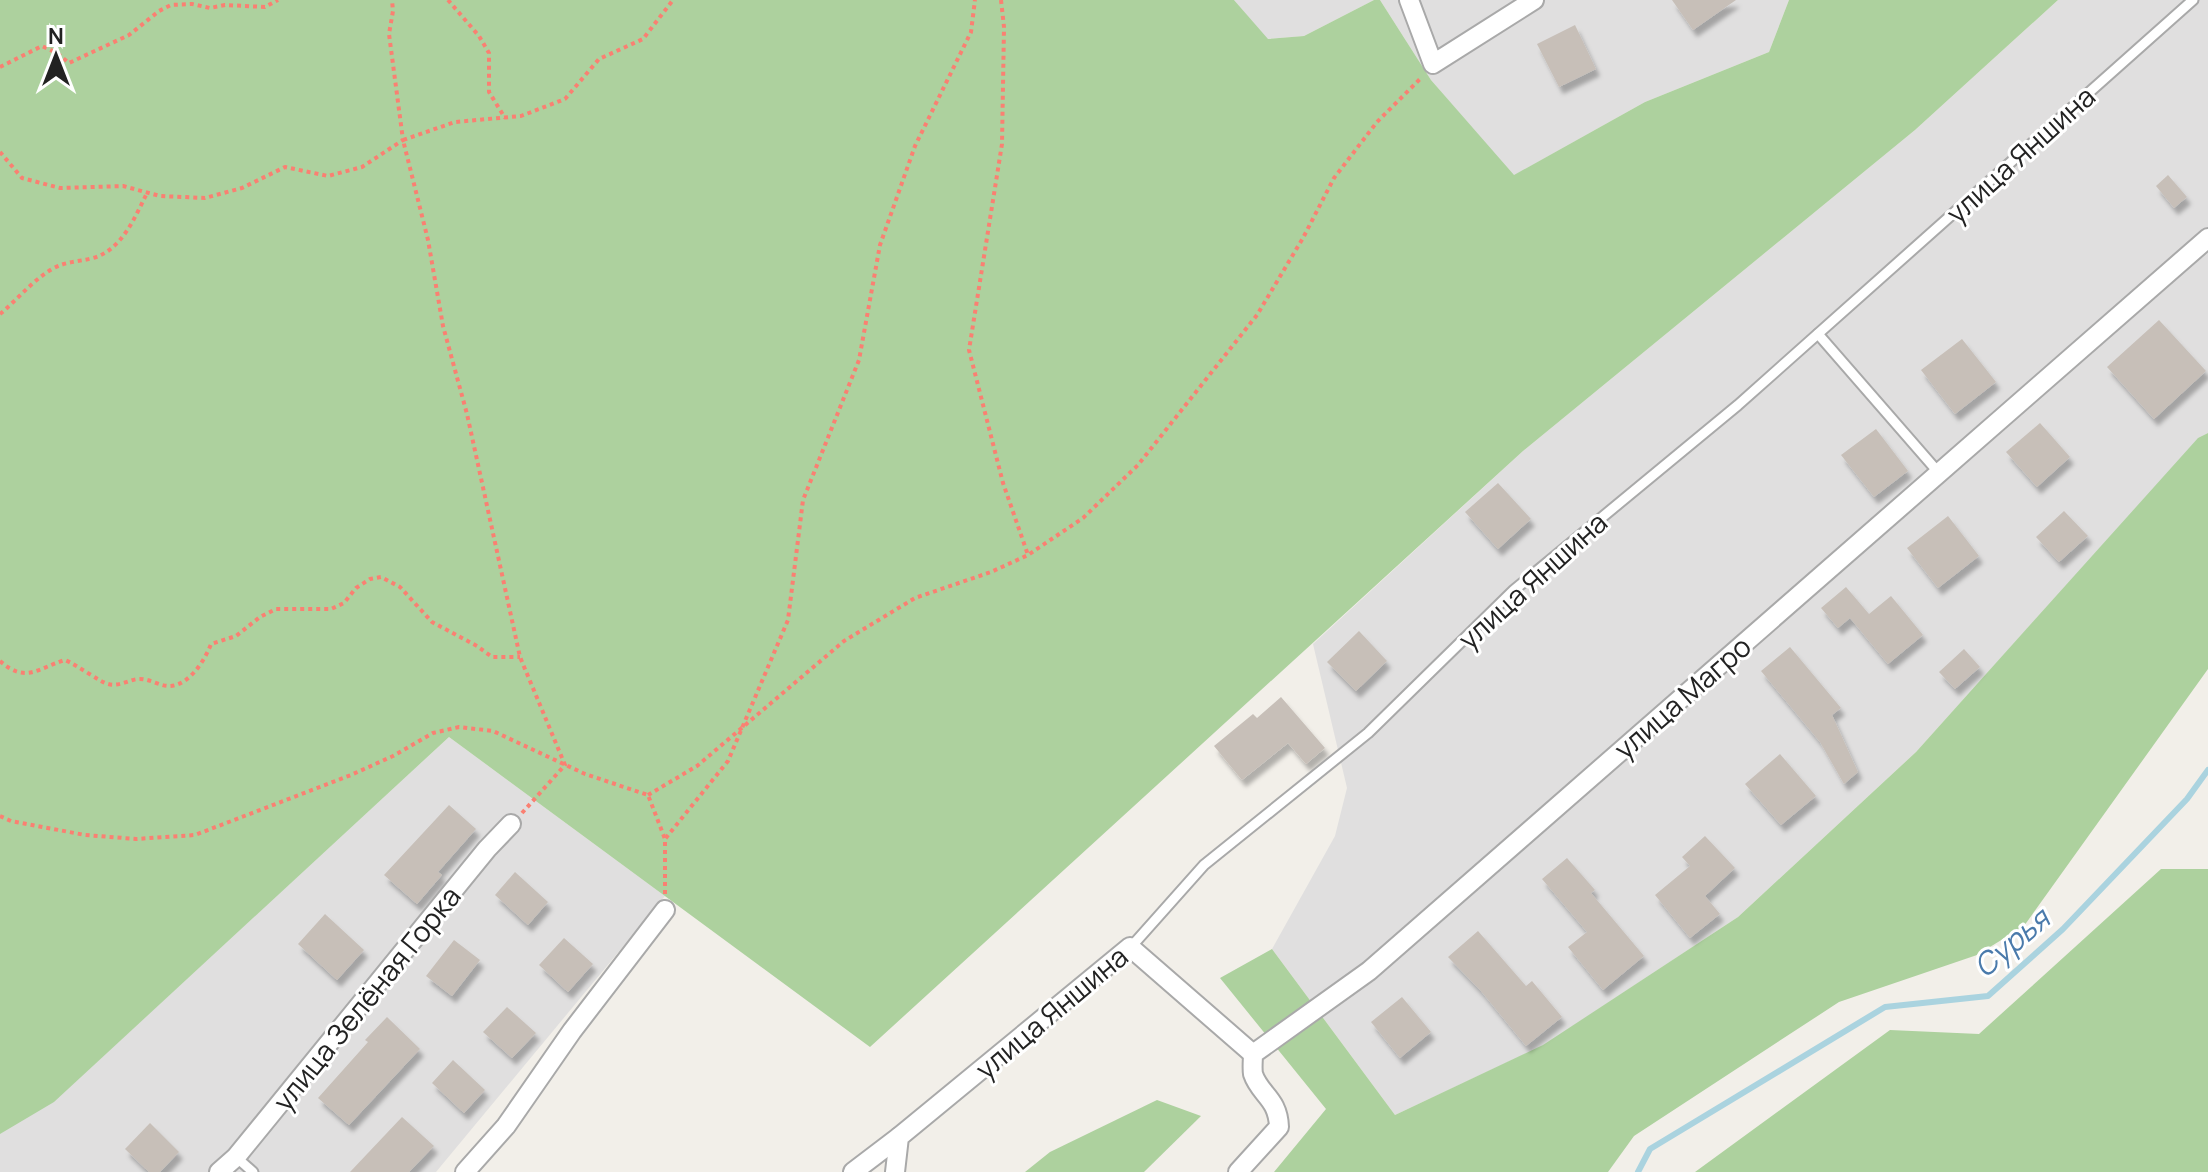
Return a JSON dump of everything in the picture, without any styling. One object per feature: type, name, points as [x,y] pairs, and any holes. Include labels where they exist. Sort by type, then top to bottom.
[{"type":"street","points":[[1409,0],[1433,64],[1534,0]]},
{"type":"street","name":"улица Магро","points":[[1253,1054],[1369,971],[2208,238]]},
{"type":"street","name":"улица Зелёная Горка","points":[[219,1172],[236,1157],[487,849],[511,824]]},
{"type":"street","points":[[465,1172],[506,1126],[572,1031],[665,910]]},
{"type":"street","points":[[1130,947],[1253,1054],[1253,1074],[1273,1102],[1279,1127],[1238,1172]]},
{"type":"street","name":"улица Яншина","points":[[853,1172],[1130,947]]},
{"type":"street","points":[[895,1172],[899,1137]]},
{"type":"lane","name":"улица Яншина","points":[[1130,947],[1204,865],[1368,733],[1514,590],[1738,405],[2193,0]]},
{"type":"lane","points":[[1818,334],[1939,473]]},
{"type":"lane","points":[[236,1157],[253,1172]]},
{"type":"path","points":[[0,67],[42,46],[69,63],[129,35],[171,5],[265,7],[278,0]]},
{"type":"path","points":[[392,0],[389,34],[403,140],[428,240],[443,326],[467,414],[520,657],[565,765]]},
{"type":"path","points":[[448,0],[479,36],[489,53],[489,92],[505,118]]},
{"type":"path","points":[[0,152],[22,178],[60,188],[123,186],[160,196],[205,198],[242,188],[285,167],[328,176],[362,167],[403,140],[455,122],[521,116],[565,99],[599,59],[643,39],[673,0]]},
{"type":"path","points":[[665,839],[728,761],[788,620],[803,500],[859,360],[880,245],[915,146],[971,32],[975,0]]},
{"type":"path","points":[[1001,0],[1004,27],[1002,144],[969,350],[1003,483],[1028,555]]},
{"type":"path","points":[[648,795],[697,766],[844,641],[915,598],[991,572],[1028,555],[1083,518],[1138,465],[1257,315],[1334,178],[1377,122],[1433,64]]},
{"type":"path","points":[[0,314],[26,288],[52,269],[71,260],[90,259],[106,253],[125,234],[147,193]]},
{"type":"path","points":[[0,661],[21,674],[36,673],[65,660],[105,684],[116,685],[138,679],[169,686],[198,669],[211,644],[236,636],[268,613],[276,609],[331,609],[344,603],[356,588],[370,579],[381,577],[400,587],[432,622],[492,657],[520,657]]},
{"type":"path","points":[[0,816],[11,821],[85,835],[136,839],[195,835],[351,775],[433,733],[459,727],[493,731],[565,765],[648,795],[665,839],[665,910]]},
{"type":"path","points":[[511,824],[565,765]]},
{"type":"shaded area","points":[[1234,0],[1374,0],[1304,36],[1267,39]]},
{"type":"shaded area","points":[[1380,0],[1789,0],[1769,52],[1645,102],[1513,176],[1431,80]]},
{"type":"shaded area","points":[[2058,0],[2208,0],[2208,433],[2198,439],[1916,752],[1738,917],[1544,1045],[1395,1115],[1272,949],[1335,836],[1347,788],[1313,644],[1523,451],[1915,130]]},
{"type":"shaded area","points":[[449,737],[665,896],[436,1172],[0,1172],[0,1133],[60,1096]]},
{"type":"green space","points":[[0,0],[1234,0],[1268,39],[1304,36],[1374,0],[1380,0],[1431,80],[1514,175],[1645,102],[1769,52],[1789,0],[2058,0],[1915,130],[1523,451],[870,1047],[449,737],[54,1102],[0,1134]]},
{"type":"green space","points":[[2208,433],[2208,669],[2024,926],[1977,955],[1839,1002],[1634,1136],[1608,1172],[1274,1172],[1326,1109],[1220,978],[1272,949],[1395,1115],[1543,1045],[1738,917],[1916,752],[2198,438]]},
{"type":"green space","points":[[2161,869],[2208,869],[2208,1172],[1695,1172],[1890,1030],[1979,1034]]},
{"type":"green space","points":[[1157,1100],[1201,1116],[1144,1172],[1025,1172],[1050,1152]]},
{"type":"building","points":[[1672,0],[1736,0],[1693,30]]},
{"type":"building","points":[[1575,25],[1596,69],[1559,87],[1537,44]]},
{"type":"building","points":[[2168,175],[2187,197],[2174,208],[2156,186]]},
{"type":"building","points":[[2159,320],[2206,371],[2154,419],[2107,367]]},
{"type":"building","points":[[1962,339],[1996,382],[1955,414],[1921,370]]},
{"type":"building","points":[[2040,423],[2070,457],[2037,487],[2006,452]]},
{"type":"building","points":[[1876,429],[1908,471],[1874,497],[1841,455]]},
{"type":"building","points":[[1498,483],[1531,519],[1498,549],[1465,512]]},
{"type":"building","points":[[2064,511],[2088,536],[2059,562],[2036,537]]},
{"type":"building","points":[[1948,516],[1979,556],[1938,588],[1907,548]]},
{"type":"building","points":[[1846,587],[1869,614],[1891,596],[1923,635],[1888,664],[1850,618],[1838,628],[1821,608]]},
{"type":"building","points":[[1359,631],[1387,661],[1356,691],[1327,662]]},
{"type":"building","points":[[1790,647],[1841,708],[1832,715],[1858,772],[1844,784],[1820,742],[1761,671]]},
{"type":"building","points":[[1964,649],[1980,667],[1955,689],[1939,672]]},
{"type":"building","points":[[1281,697],[1325,748],[1306,764],[1288,743],[1242,780],[1214,746],[1253,714],[1257,718]]},
{"type":"building","points":[[1780,754],[1816,796],[1781,825],[1745,784]]},
{"type":"building","points":[[449,805],[476,829],[438,872],[442,875],[417,904],[384,875]]},
{"type":"building","points":[[1705,836],[1735,868],[1705,896],[1720,914],[1690,938],[1655,895],[1690,866],[1682,857]]},
{"type":"building","points":[[1567,858],[1595,890],[1591,893],[1644,956],[1603,990],[1568,947],[1587,932],[1542,879]]},
{"type":"building","points":[[515,872],[548,902],[528,925],[495,895]]},
{"type":"building","points":[[325,914],[364,950],[337,980],[298,944]]},
{"type":"building","points":[[1478,931],[1526,986],[1532,981],[1562,1017],[1526,1046],[1481,991],[1448,957]]},
{"type":"building","points":[[564,938],[593,964],[568,992],[539,965]]},
{"type":"building","points":[[454,940],[480,960],[452,996],[426,976]]},
{"type":"building","points":[[1402,997],[1431,1032],[1400,1058],[1371,1022]]},
{"type":"building","points":[[507,1007],[536,1033],[512,1058],[483,1032]]},
{"type":"building","points":[[387,1017],[420,1049],[349,1125],[318,1098]]},
{"type":"building","points":[[453,1060],[485,1090],[464,1113],[432,1083]]},
{"type":"building","points":[[402,1117],[434,1146],[409,1172],[350,1172]]},
{"type":"building","points":[[150,1123],[179,1152],[160,1172],[149,1172],[125,1149]]},
{"type":"waterway","name":"Сурья","points":[[1638,1172],[1650,1149],[1885,1007],[1988,996],[2063,929],[2187,799],[2208,770]]}]
